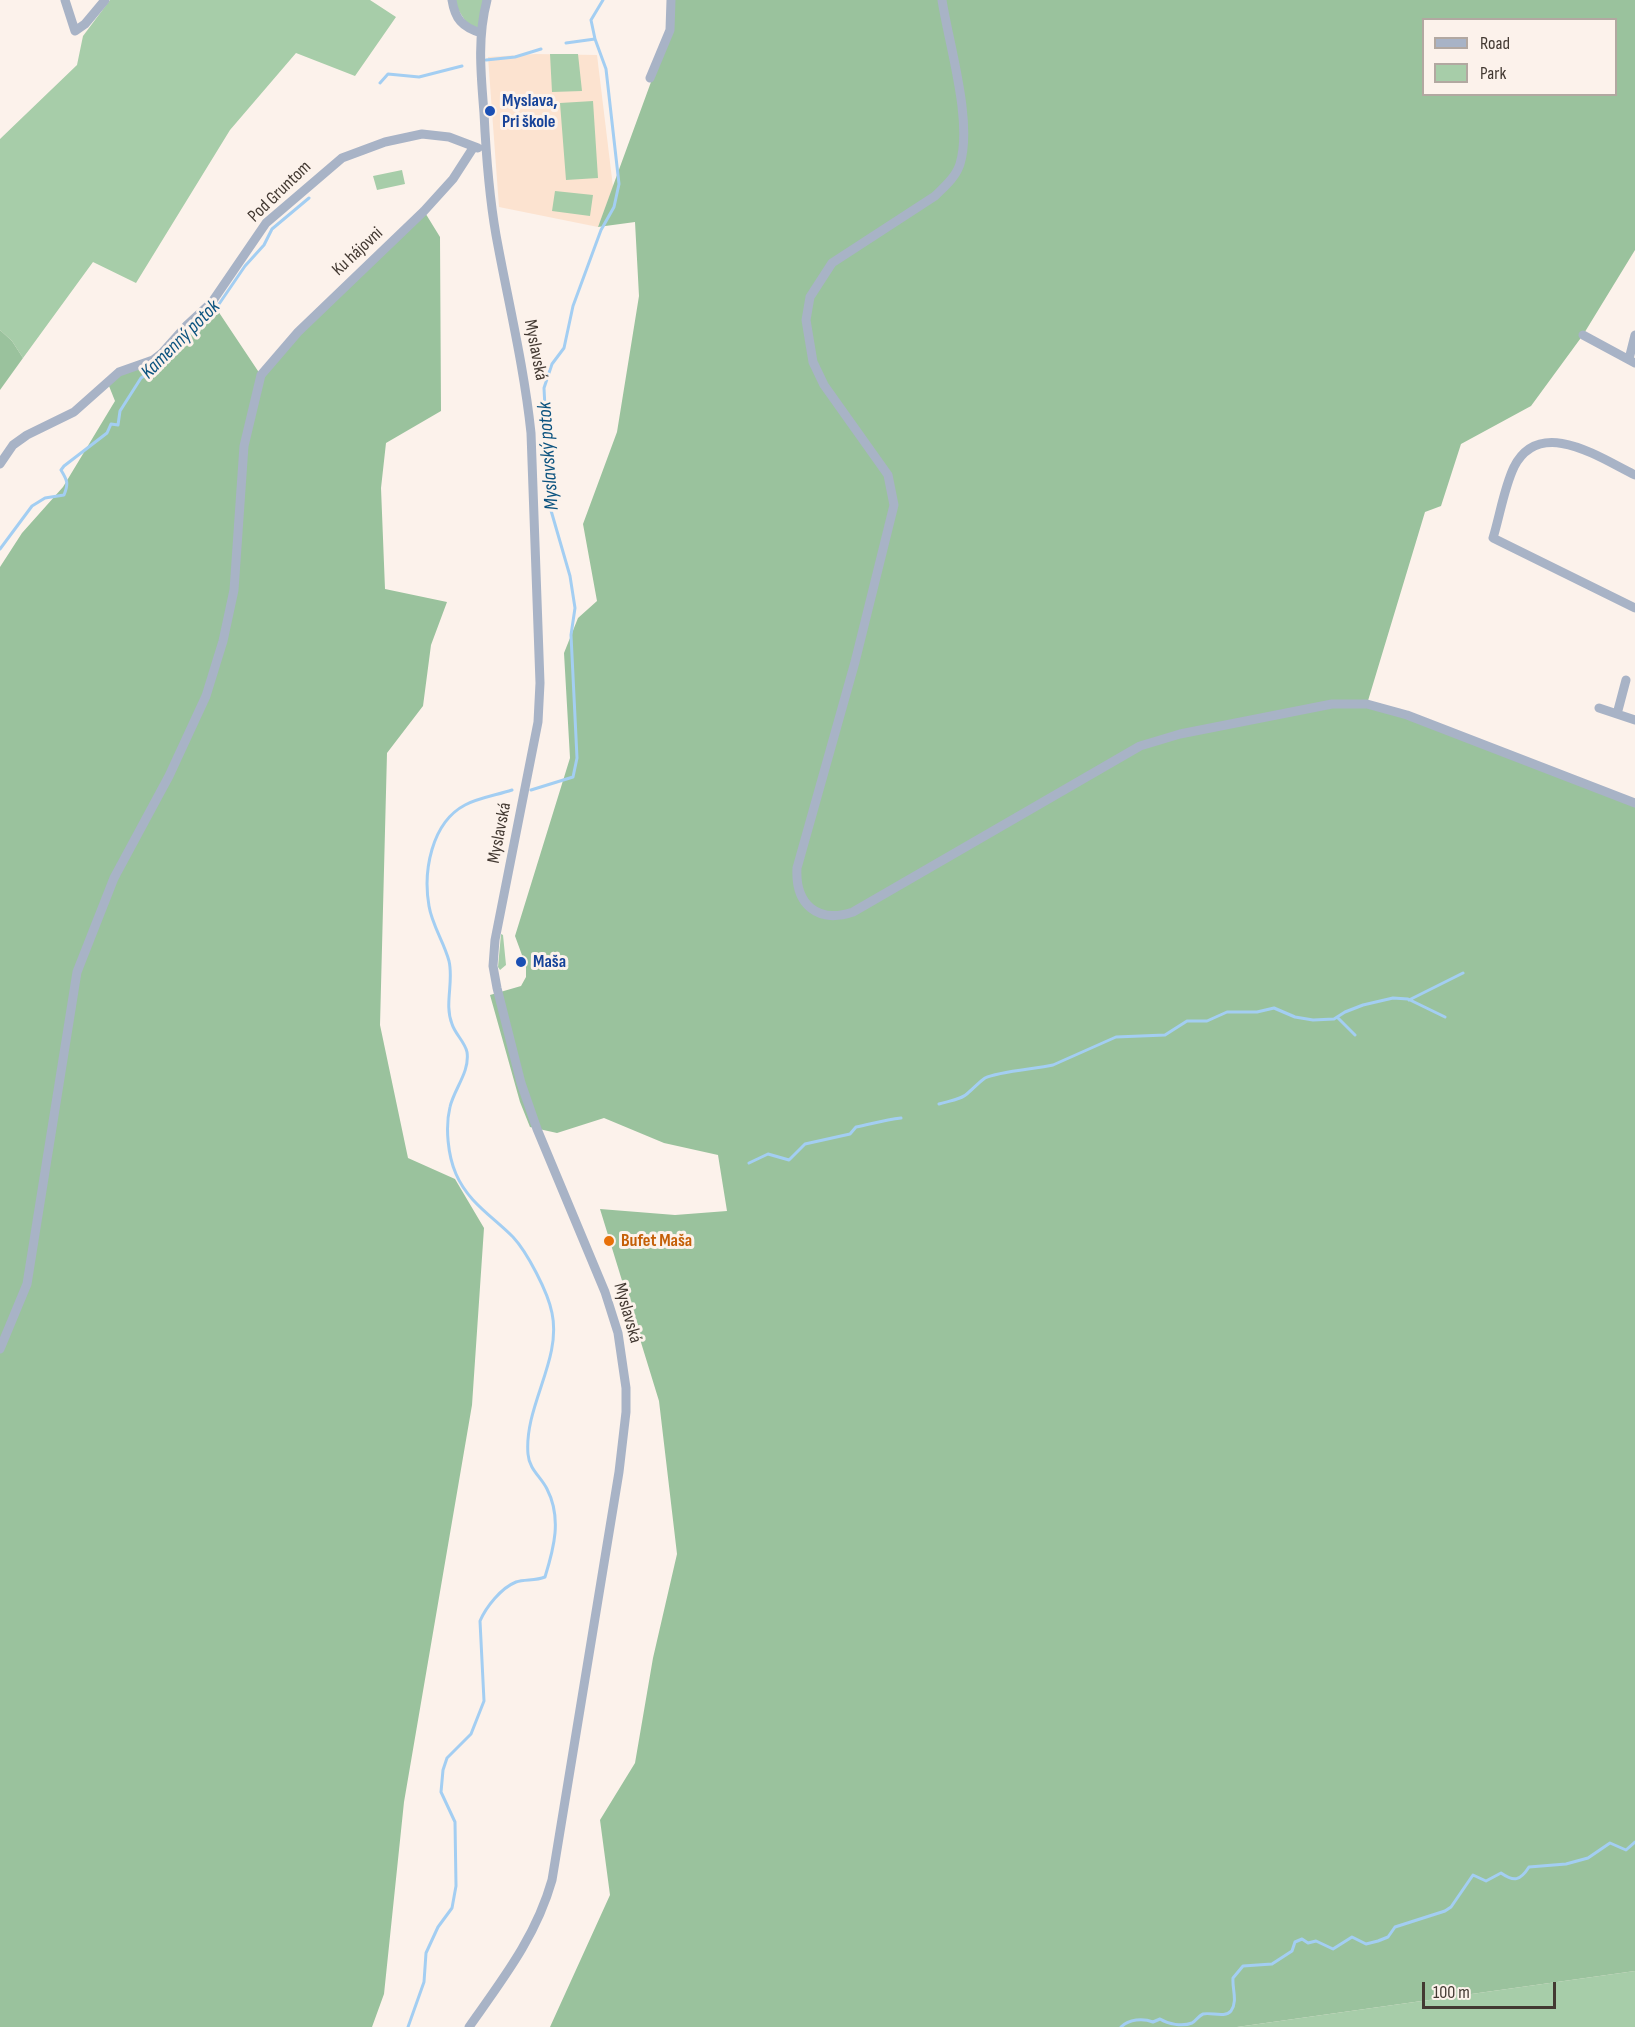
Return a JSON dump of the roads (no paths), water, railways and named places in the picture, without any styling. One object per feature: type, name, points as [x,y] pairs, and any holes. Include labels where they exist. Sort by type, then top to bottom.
[{"type":"street","points":[[64,0],[75,31],[85,24],[105,0]]},
{"type":"street","points":[[452,0],[458,20],[463,26],[481,33]]},
{"type":"street","name":"Myslavská","points":[[469,2027],[527,1944],[546,1901],[560,1842],[623,1443],[626,1388],[623,1359],[612,1312],[534,1121],[512,1051],[493,966],[495,940],[538,722],[540,683],[531,432],[527,395],[496,234],[486,148],[481,33],[487,0]]},
{"type":"street","points":[[650,78],[670,30],[670,0]]},
{"type":"street","points":[[942,0],[963,123],[963,144],[959,165],[948,183],[934,196],[832,263],[810,297],[806,320],[808,341],[824,385],[888,476],[894,505],[855,662],[797,868],[798,889],[806,904],[823,915],[838,916],[853,912],[1140,746],[1180,734],[1332,705],[1367,704],[1407,715],[1635,803]]},
{"type":"street","name":"Pod Gruntom","points":[[0,464],[13,445],[27,435],[82,407],[119,372],[153,360],[162,353],[212,302],[266,224],[341,159],[385,142],[422,134],[448,137],[473,148],[486,148]]},
{"type":"street","name":"Ku hájovni","points":[[0,1349],[27,1284],[77,972],[114,878],[169,776],[206,696],[223,641],[234,590],[244,446],[261,375],[298,332],[453,179],[473,148]]},
{"type":"street","points":[[1583,335],[1632,361],[1635,335]]},
{"type":"street","points":[[1635,475],[1570,444],[1554,441],[1540,444],[1525,454],[1513,470],[1493,538],[1635,608]]},
{"type":"street","points":[[1617,714],[1626,680]]},
{"type":"street","points":[[1599,708],[1635,720]]},
{"type":"waterway","name":"Myslavský potok","points":[[531,790],[573,777],[577,758],[571,635],[575,608],[570,576],[550,507],[544,388],[552,364],[564,348],[573,306],[601,230],[614,207],[619,184],[606,69],[591,20],[603,0]]},
{"type":"waterway","name":"Kamenný potok","points":[[566,43],[595,39]]},
{"type":"waterway","name":"Kamenný potok","points":[[486,60],[515,57],[541,49]]},
{"type":"waterway","name":"Kamenný potok","points":[[380,83],[388,74],[419,77],[462,66]]},
{"type":"waterway","name":"Kamenný potok","points":[[0,549],[32,506],[45,498],[64,495],[67,482],[61,470],[64,466],[107,433],[111,424],[118,425],[120,411],[141,378],[168,359],[188,334],[217,307],[245,266],[264,245],[272,229],[309,198]]},
{"type":"waterway","name":"Myslavský potok","points":[[408,2027],[424,1982],[426,1953],[438,1927],[452,1908],[456,1886],[455,1822],[441,1792],[443,1770],[447,1758],[471,1734],[484,1701],[480,1621],[495,1598],[510,1585],[519,1581],[545,1577],[555,1533],[552,1500],[531,1464],[528,1454],[531,1418],[552,1348],[554,1331],[552,1313],[542,1284],[524,1252],[513,1237],[467,1193],[453,1167],[448,1141],[448,1115],[464,1073],[467,1052],[453,1028],[449,1009],[449,961],[433,920],[427,893],[432,850],[437,836],[453,813],[482,798],[512,790]]},
{"type":"waterway","points":[[1409,1000],[1463,973]]},
{"type":"waterway","points":[[939,1104],[963,1097],[985,1078],[991,1076],[1053,1065],[1116,1037],[1165,1035],[1187,1021],[1207,1021],[1227,1012],[1257,1012],[1274,1008],[1295,1017],[1313,1020],[1334,1019],[1363,1005],[1393,998],[1408,999],[1445,1017]]},
{"type":"waterway","points":[[1338,1018],[1355,1035]]},
{"type":"waterway","points":[[749,1163],[768,1154],[789,1160],[805,1144],[850,1134],[856,1127],[901,1118]]},
{"type":"waterway","points":[[1121,2027],[1132,2021],[1153,2022],[1160,2019],[1171,2024],[1184,2025],[1192,2023],[1203,2014],[1228,2013],[1234,2003],[1233,1978],[1243,1966],[1272,1964],[1292,1951],[1295,1942],[1302,1939],[1308,1943],[1316,1941],[1333,1949],[1352,1937],[1366,1944],[1378,1941],[1388,1937],[1395,1927],[1451,1907],[1473,1875],[1486,1881],[1501,1873],[1516,1879],[1523,1875],[1529,1867],[1566,1864],[1588,1858],[1610,1843],[1626,1850],[1635,1842]]},
{"type":"place","name":"Myslava, Pri škole","points":[[490,111]]},
{"type":"place","name":"Maša","points":[[521,962]]},
{"type":"place","name":"Bufet Maša","points":[[609,1241]]}]
